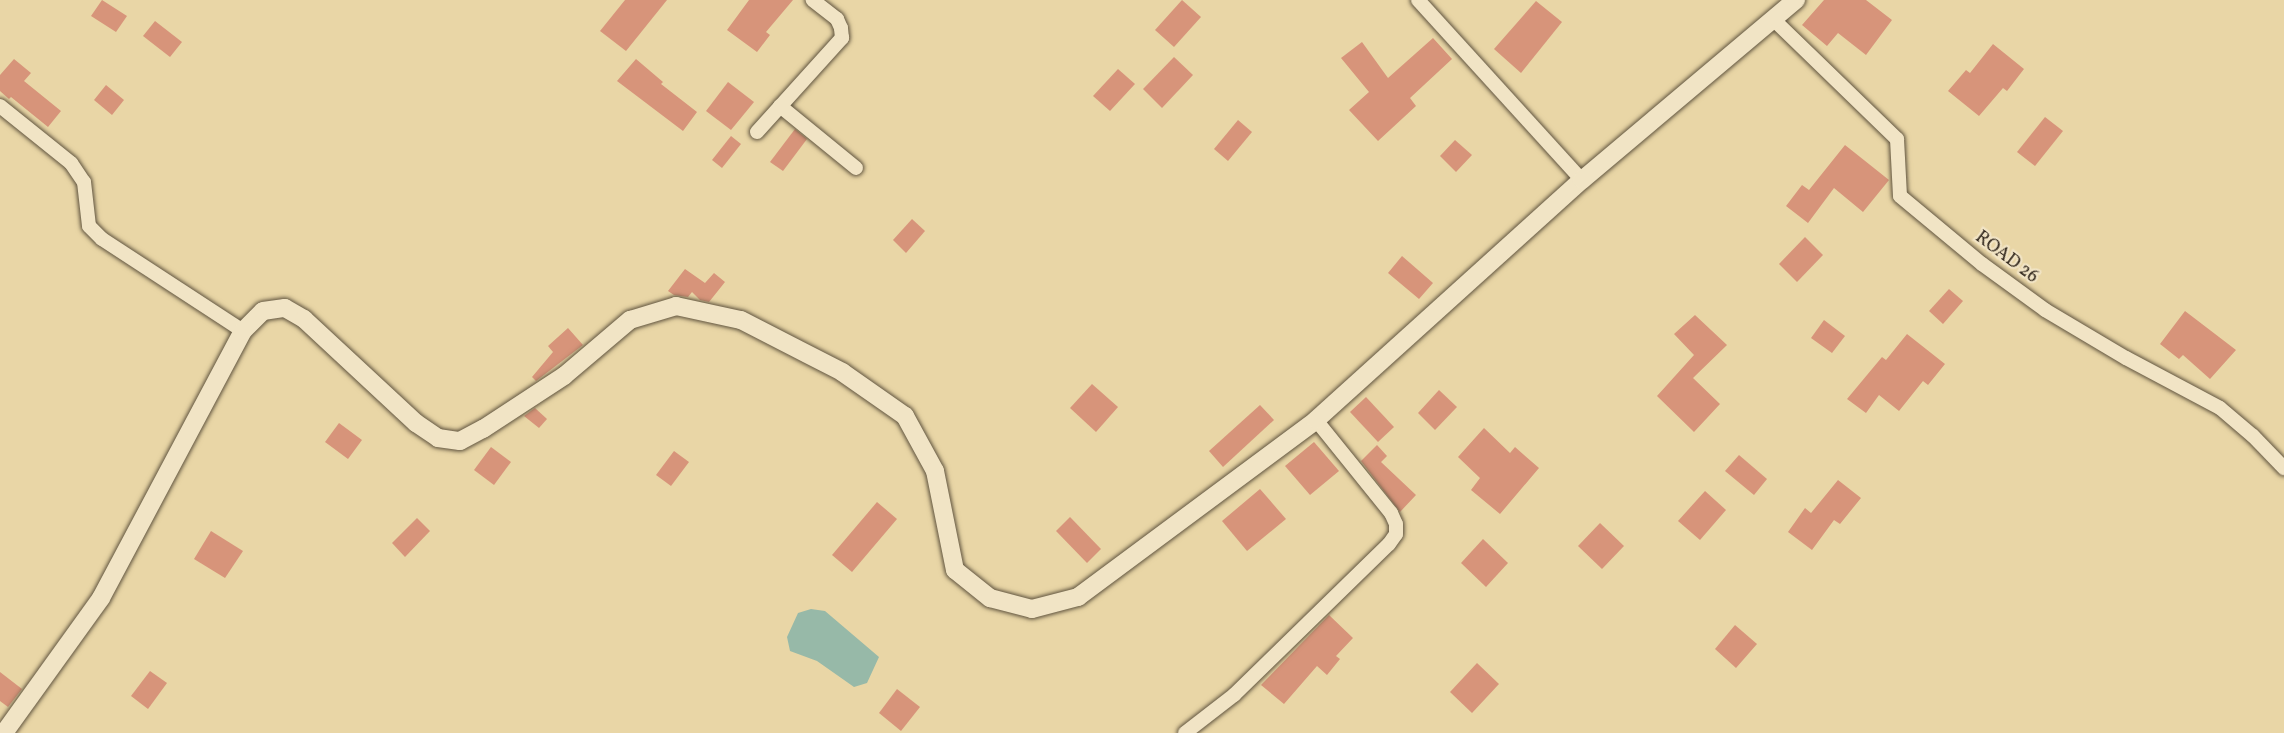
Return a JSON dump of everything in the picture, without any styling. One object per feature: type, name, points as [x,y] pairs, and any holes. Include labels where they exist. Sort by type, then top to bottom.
[{"type":"main road","points":[[4,733],[101,598],[243,331],[262,311],[285,308],[304,319],[416,423],[438,438],[460,441],[483,429],[564,376],[630,320],[676,306],[741,320],[842,372],[905,416],[934,471],[955,570],[990,598],[1032,609],[1078,597],[1316,420],[1582,180],[1796,0]]},
{"type":"street","points":[[757,132],[842,38],[842,28],[837,19],[813,0]]},
{"type":"street","points":[[1418,0],[1582,180]]},
{"type":"street","name":"ROAD 26","points":[[1773,19],[1897,139],[1900,196],[1982,264],[2045,310],[2126,358],[2220,408],[2253,436],[2284,468]]},
{"type":"street","points":[[0,106],[71,163],[84,182],[89,226],[102,239],[243,331]]},
{"type":"street","points":[[780,106],[856,168]]},
{"type":"street","points":[[1185,733],[1234,695],[1389,544],[1396,534],[1396,524],[1391,513],[1316,420]]},
{"type":"shaded area","points":[[811,609],[825,611],[879,657],[867,683],[854,687],[817,661],[790,651],[787,637],[798,613]]},
{"type":"building","points":[[102,0],[127,16],[116,32],[91,16]]},
{"type":"building","points":[[625,0],[667,0],[626,51],[600,31]]},
{"type":"building","points":[[749,0],[793,0],[766,32],[770,35],[757,52],[727,30]]},
{"type":"building","points":[[1182,0],[1201,17],[1174,47],[1155,30]]},
{"type":"building","points":[[1824,0],[1866,0],[1892,20],[1866,55],[1838,33],[1827,46],[1802,25]]},
{"type":"building","points":[[1536,1],[1562,22],[1521,73],[1494,49]]},
{"type":"building","points":[[155,21],[182,42],[170,57],[143,36]]},
{"type":"building","points":[[1433,38],[1452,59],[1410,98],[1416,106],[1378,141],[1349,110],[1369,92],[1341,58],[1362,42],[1388,78]]},
{"type":"building","points":[[1993,44],[2024,69],[2007,91],[2003,88],[1979,116],[1948,91],[1966,70],[1970,73]]},
{"type":"building","points":[[1174,57],[1193,75],[1162,108],[1143,89]]},
{"type":"building","points":[[14,59],[31,73],[24,81],[61,111],[48,127],[0,91],[0,75]]},
{"type":"building","points":[[636,59],[663,82],[661,84],[697,112],[683,131],[617,81]]},
{"type":"building","points":[[1118,69],[1135,84],[1110,111],[1093,96]]},
{"type":"building","points":[[728,82],[754,102],[731,130],[706,111]]},
{"type":"building","points":[[106,85],[124,100],[112,115],[94,100]]},
{"type":"building","points":[[2045,117],[2063,131],[2035,166],[2017,152]]},
{"type":"building","points":[[1238,120],[1252,132],[1228,161],[1214,149]]},
{"type":"building","points":[[795,129],[807,139],[783,171],[770,162]]},
{"type":"building","points":[[731,136],[741,144],[722,168],[712,160]]},
{"type":"building","points":[[1455,140],[1472,155],[1456,172],[1440,156]]},
{"type":"building","points":[[1845,145],[1889,180],[1863,212],[1834,188],[1808,223],[1786,206],[1802,185],[1809,190]]},
{"type":"building","points":[[912,219],[925,231],[906,253],[893,240]]},
{"type":"building","points":[[1805,237],[1823,255],[1797,282],[1779,264]]},
{"type":"building","points":[[1402,256],[1433,283],[1419,299],[1388,273]]},
{"type":"building","points":[[685,269],[705,283],[714,273],[725,282],[709,302],[700,300],[692,292],[688,297],[674,295],[668,291]]},
{"type":"building","points":[[1949,289],[1963,301],[1943,324],[1929,311]]},
{"type":"building","points":[[2185,311],[2236,350],[2210,379],[2183,355],[2179,359],[2160,344]]},
{"type":"building","points":[[1695,315],[1727,345],[1693,378],[1720,404],[1694,432],[1657,396],[1694,355],[1674,334]]},
{"type":"building","points":[[1824,320],[1845,336],[1832,353],[1811,338]]},
{"type":"building","points":[[568,328],[583,345],[536,381],[532,377],[553,352],[548,346]]},
{"type":"building","points":[[1907,334],[1945,364],[1928,385],[1923,381],[1899,411],[1879,395],[1866,413],[1847,399],[1882,357],[1886,360]]},
{"type":"building","points":[[1092,384],[1118,407],[1096,432],[1070,408]]},
{"type":"building","points":[[1439,390],[1457,407],[1435,430],[1418,413]]},
{"type":"building","points":[[1366,397],[1394,427],[1378,442],[1350,412]]},
{"type":"building","points":[[1260,405],[1274,420],[1223,467],[1209,451]]},
{"type":"building","points":[[535,408],[547,419],[539,428],[524,416]]},
{"type":"building","points":[[339,423],[362,440],[348,459],[325,442]]},
{"type":"building","points":[[1484,428],[1510,453],[1515,447],[1539,468],[1500,514],[1471,490],[1480,478],[1458,457]]},
{"type":"building","points":[[1314,442],[1339,471],[1310,495],[1285,466]]},
{"type":"building","points":[[1377,445],[1387,456],[1381,462],[1416,495],[1400,512],[1361,461]]},
{"type":"building","points":[[491,447],[511,462],[494,485],[474,470]]},
{"type":"building","points":[[674,451],[689,462],[671,486],[656,475]]},
{"type":"building","points":[[1739,455],[1767,479],[1754,495],[1725,471]]},
{"type":"building","points":[[1838,480],[1861,498],[1840,524],[1834,520],[1812,550],[1788,532],[1805,508],[1811,513]]},
{"type":"building","points":[[1260,489],[1286,519],[1247,551],[1222,521]]},
{"type":"building","points":[[1705,491],[1726,510],[1700,540],[1678,521]]},
{"type":"building","points":[[877,502],[897,519],[852,572],[832,555]]},
{"type":"building","points":[[1070,517],[1101,549],[1087,563],[1056,531]]},
{"type":"building","points":[[417,518],[430,531],[405,557],[392,543]]},
{"type":"building","points":[[1600,523],[1624,546],[1602,569],[1578,546]]},
{"type":"building","points":[[211,531],[243,551],[225,578],[194,559]]},
{"type":"building","points":[[1483,539],[1508,563],[1486,587],[1461,563]]},
{"type":"building","points":[[1329,615],[1353,638],[1336,656],[1340,659],[1327,675],[1317,666],[1284,704],[1261,685]]},
{"type":"building","points":[[1735,625],[1757,644],[1736,668],[1715,649]]},
{"type":"building","points":[[1477,663],[1499,684],[1472,713],[1450,692]]},
{"type":"building","points":[[150,671],[167,683],[148,709],[131,696]]},
{"type":"building","points":[[0,672],[22,689],[8,707],[0,701]]},
{"type":"building","points":[[897,689],[920,707],[901,731],[879,713]]}]
